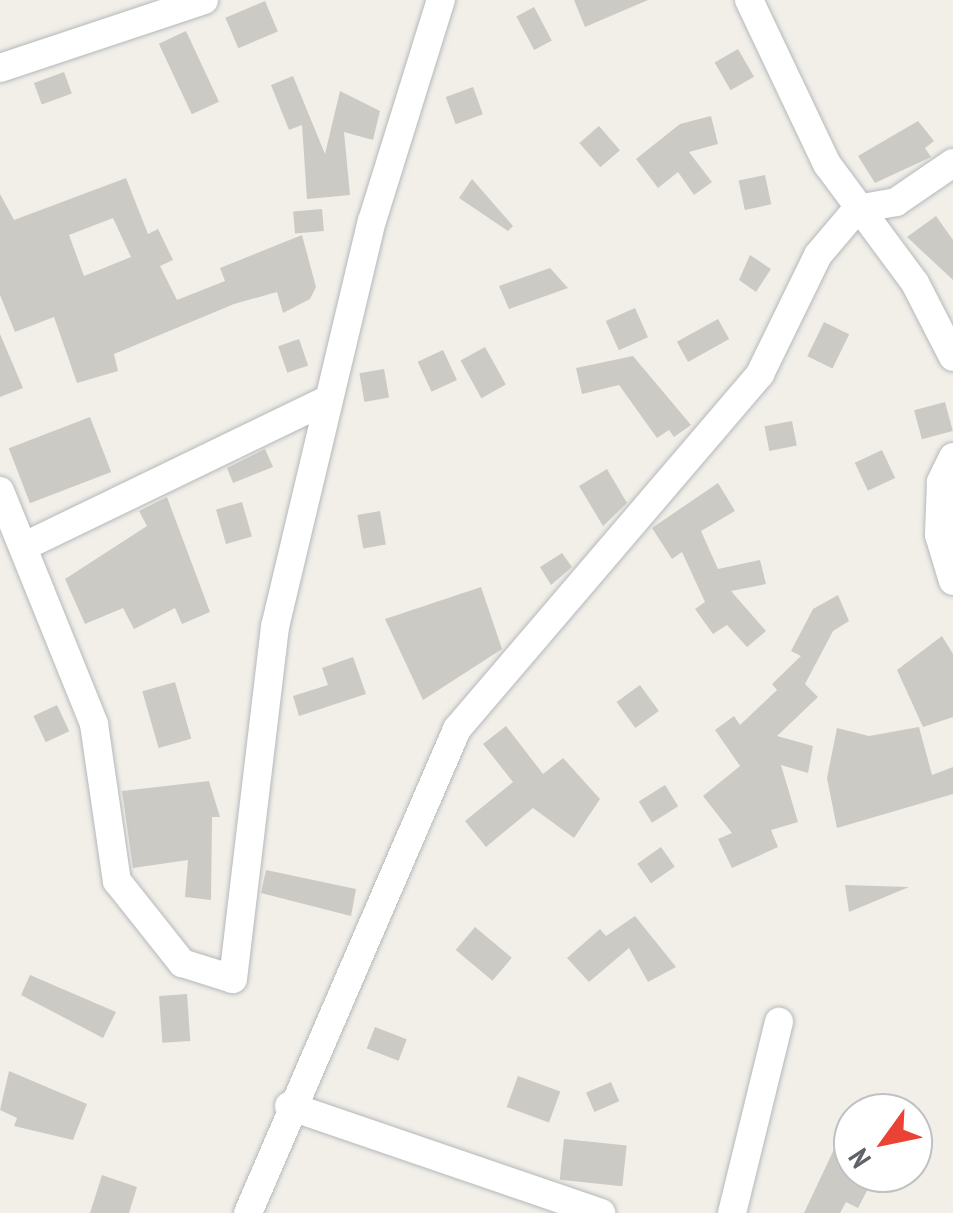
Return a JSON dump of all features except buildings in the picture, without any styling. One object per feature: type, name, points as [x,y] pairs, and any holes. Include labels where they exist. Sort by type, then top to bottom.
[{"type":"street","points":[[0,68],[204,0]]},
{"type":"street","points":[[0,492],[29,544],[94,724],[117,881],[182,962],[233,978],[274,627],[327,400],[441,0]]},
{"type":"street","points":[[750,0],[857,209],[915,282],[953,357]]},
{"type":"street","points":[[248,1213],[290,1106],[457,730],[760,374],[818,255],[857,209],[896,202],[953,162]]},
{"type":"street","points":[[29,544],[327,400]]},
{"type":"street","points":[[953,457],[941,482],[939,534],[953,581]]},
{"type":"street","points":[[732,1213],[779,1022]]},
{"type":"street","points":[[290,1106],[601,1213]]}]
